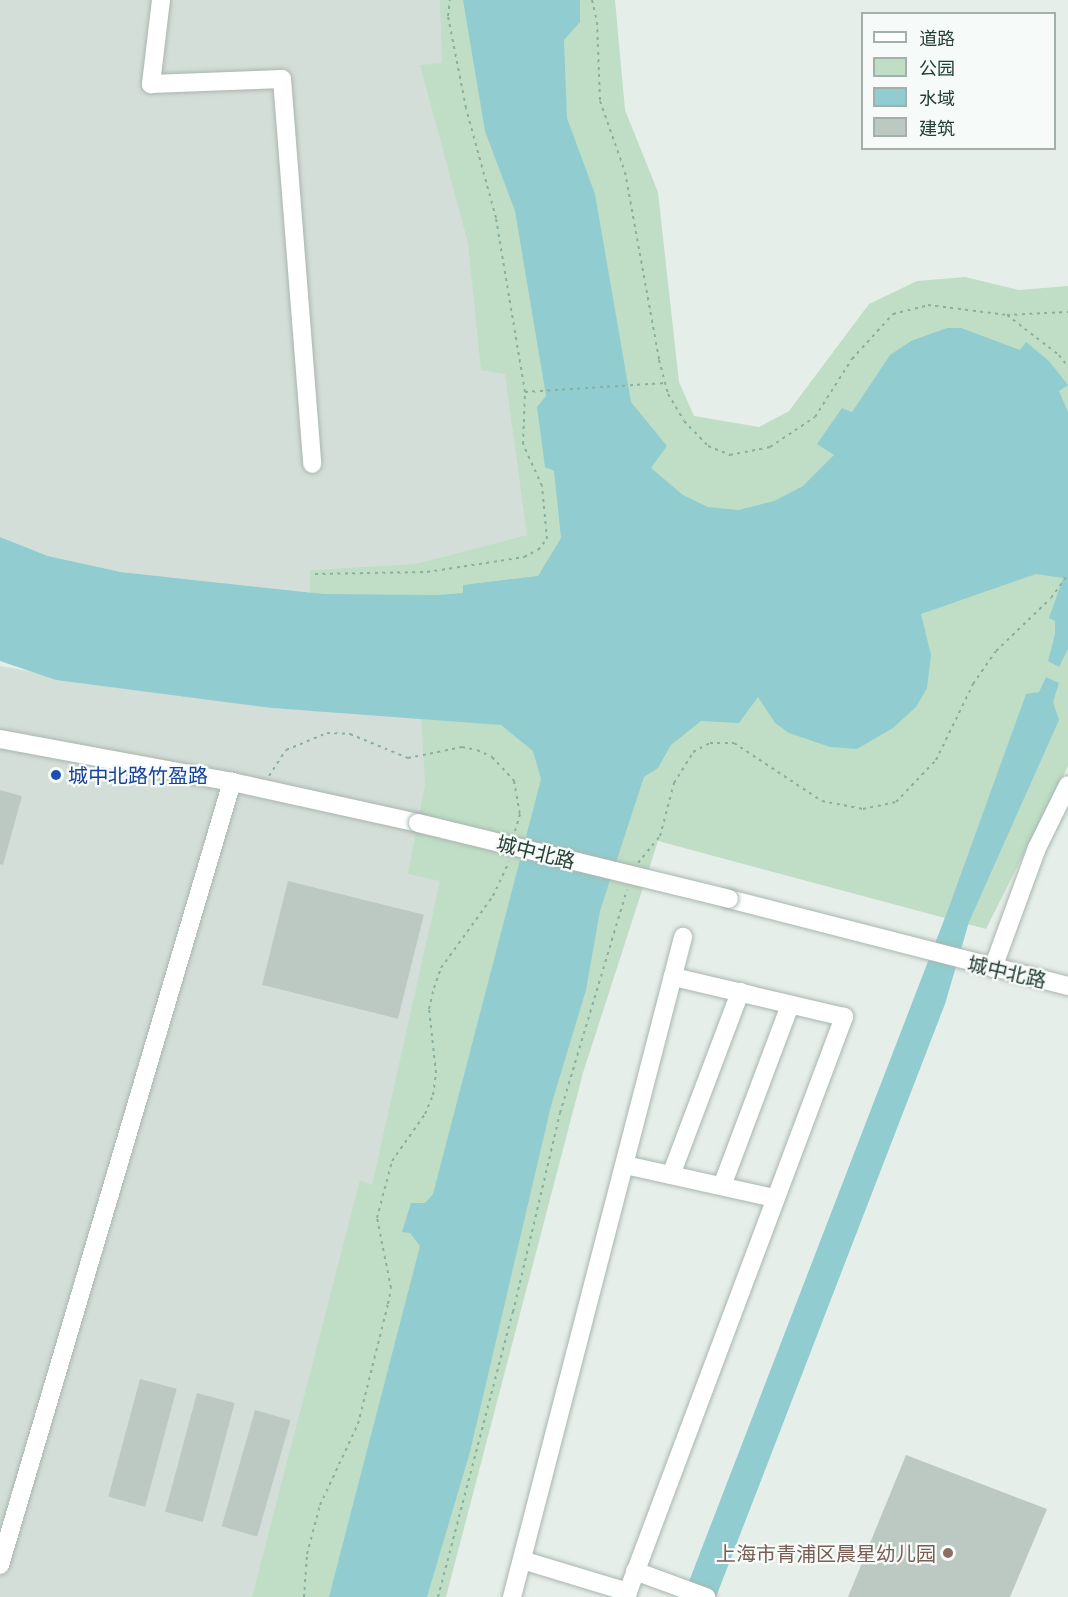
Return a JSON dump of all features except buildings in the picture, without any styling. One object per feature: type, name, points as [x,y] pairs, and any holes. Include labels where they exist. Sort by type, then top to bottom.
[{"type":"street","points":[[161,0],[151,84],[282,79],[312,464]]},
{"type":"street","name":"城中北路","points":[[0,739],[232,782],[418,823],[729,899],[916,950],[1068,986]]},
{"type":"street","points":[[0,1565],[232,782]]},
{"type":"street","points":[[986,967],[1037,848],[1068,785]]},
{"type":"street","points":[[512,1597],[683,937]]},
{"type":"street","points":[[522,1560],[627,1594],[774,1198],[844,1017],[673,976]]},
{"type":"street","points":[[671,1175],[740,992]]},
{"type":"street","points":[[722,1186],[790,1005]]},
{"type":"street","points":[[625,1165],[774,1198]]},
{"type":"street","points":[[635,1571],[706,1597]]},
{"type":"path","points":[[315,574],[428,572],[524,557],[538,550],[547,539],[547,524],[538,471],[523,444],[525,392],[496,218],[466,108],[448,16],[450,0]]},
{"type":"path","points":[[592,0],[597,22],[600,101],[625,172],[665,383],[684,421],[708,447],[730,454],[770,447],[815,417],[852,359],[893,314],[928,304],[1007,315],[1068,312]]},
{"type":"path","points":[[1007,315],[1059,356],[1068,367]]},
{"type":"path","points":[[525,392],[665,383]]},
{"type":"path","points":[[1051,598],[1068,575]]},
{"type":"path","points":[[262,789],[286,750],[327,733],[350,734],[418,759],[462,747],[492,757],[514,781],[520,813],[514,835]]},
{"type":"path","points":[[304,1597],[307,1554],[320,1505],[355,1434],[388,1304],[390,1288],[377,1218],[392,1161],[425,1114],[433,1095],[436,1073],[429,1009],[434,988],[441,968],[493,896],[510,857]]},
{"type":"shaded area","points":[[0,0],[463,0],[561,538],[324,594],[121,572],[48,556],[0,537]]},
{"type":"shaded area","points":[[0,666],[118,687],[272,708],[431,717],[470,724],[329,1597],[0,1597]]},
{"type":"green space","points":[[440,0],[615,0],[625,110],[658,192],[679,382],[694,416],[759,427],[789,411],[869,304],[917,281],[965,277],[1019,290],[1068,286],[1068,766],[986,929],[658,841],[583,1073],[446,1597],[252,1597],[360,1180],[372,1185],[440,881],[408,874],[425,784],[421,717],[309,711],[310,570],[416,564],[527,535],[505,374],[481,370],[468,243],[420,65],[442,63]]},
{"type":"water","points":[[463,0],[580,0],[580,22],[564,40],[567,118],[595,194],[631,402],[667,446],[651,468],[683,495],[708,507],[739,510],[774,501],[803,486],[834,455],[817,444],[842,408],[852,412],[890,355],[911,341],[947,328],[961,328],[1020,350],[1026,342],[1049,361],[1068,385],[1059,391],[1068,412],[1068,649],[1059,667],[1048,661],[1055,634],[1055,621],[1049,618],[1063,578],[1036,574],[921,614],[931,655],[927,688],[916,707],[893,728],[857,749],[830,747],[789,733],[775,723],[758,697],[739,723],[701,721],[671,745],[658,768],[644,777],[600,911],[586,990],[551,1106],[470,1452],[427,1597],[329,1597],[420,1246],[410,1233],[402,1232],[411,1203],[425,1203],[433,1194],[541,779],[533,751],[501,725],[272,708],[56,680],[0,661],[0,537],[48,556],[121,572],[324,594],[437,595],[463,593],[463,585],[538,576],[561,538],[554,471],[545,467],[537,407],[546,396],[515,211],[485,131]]},
{"type":"water","points":[[1046,677],[1059,683],[1053,702],[1059,720],[969,922],[945,1004],[716,1597],[683,1597],[949,907],[1026,694],[1039,692]]},
{"type":"place","name":"城中北路竹盈路","points":[[56,775]]},
{"type":"place","name":"上海市青浦区晨星幼儿园","points":[[948,1553]]}]
